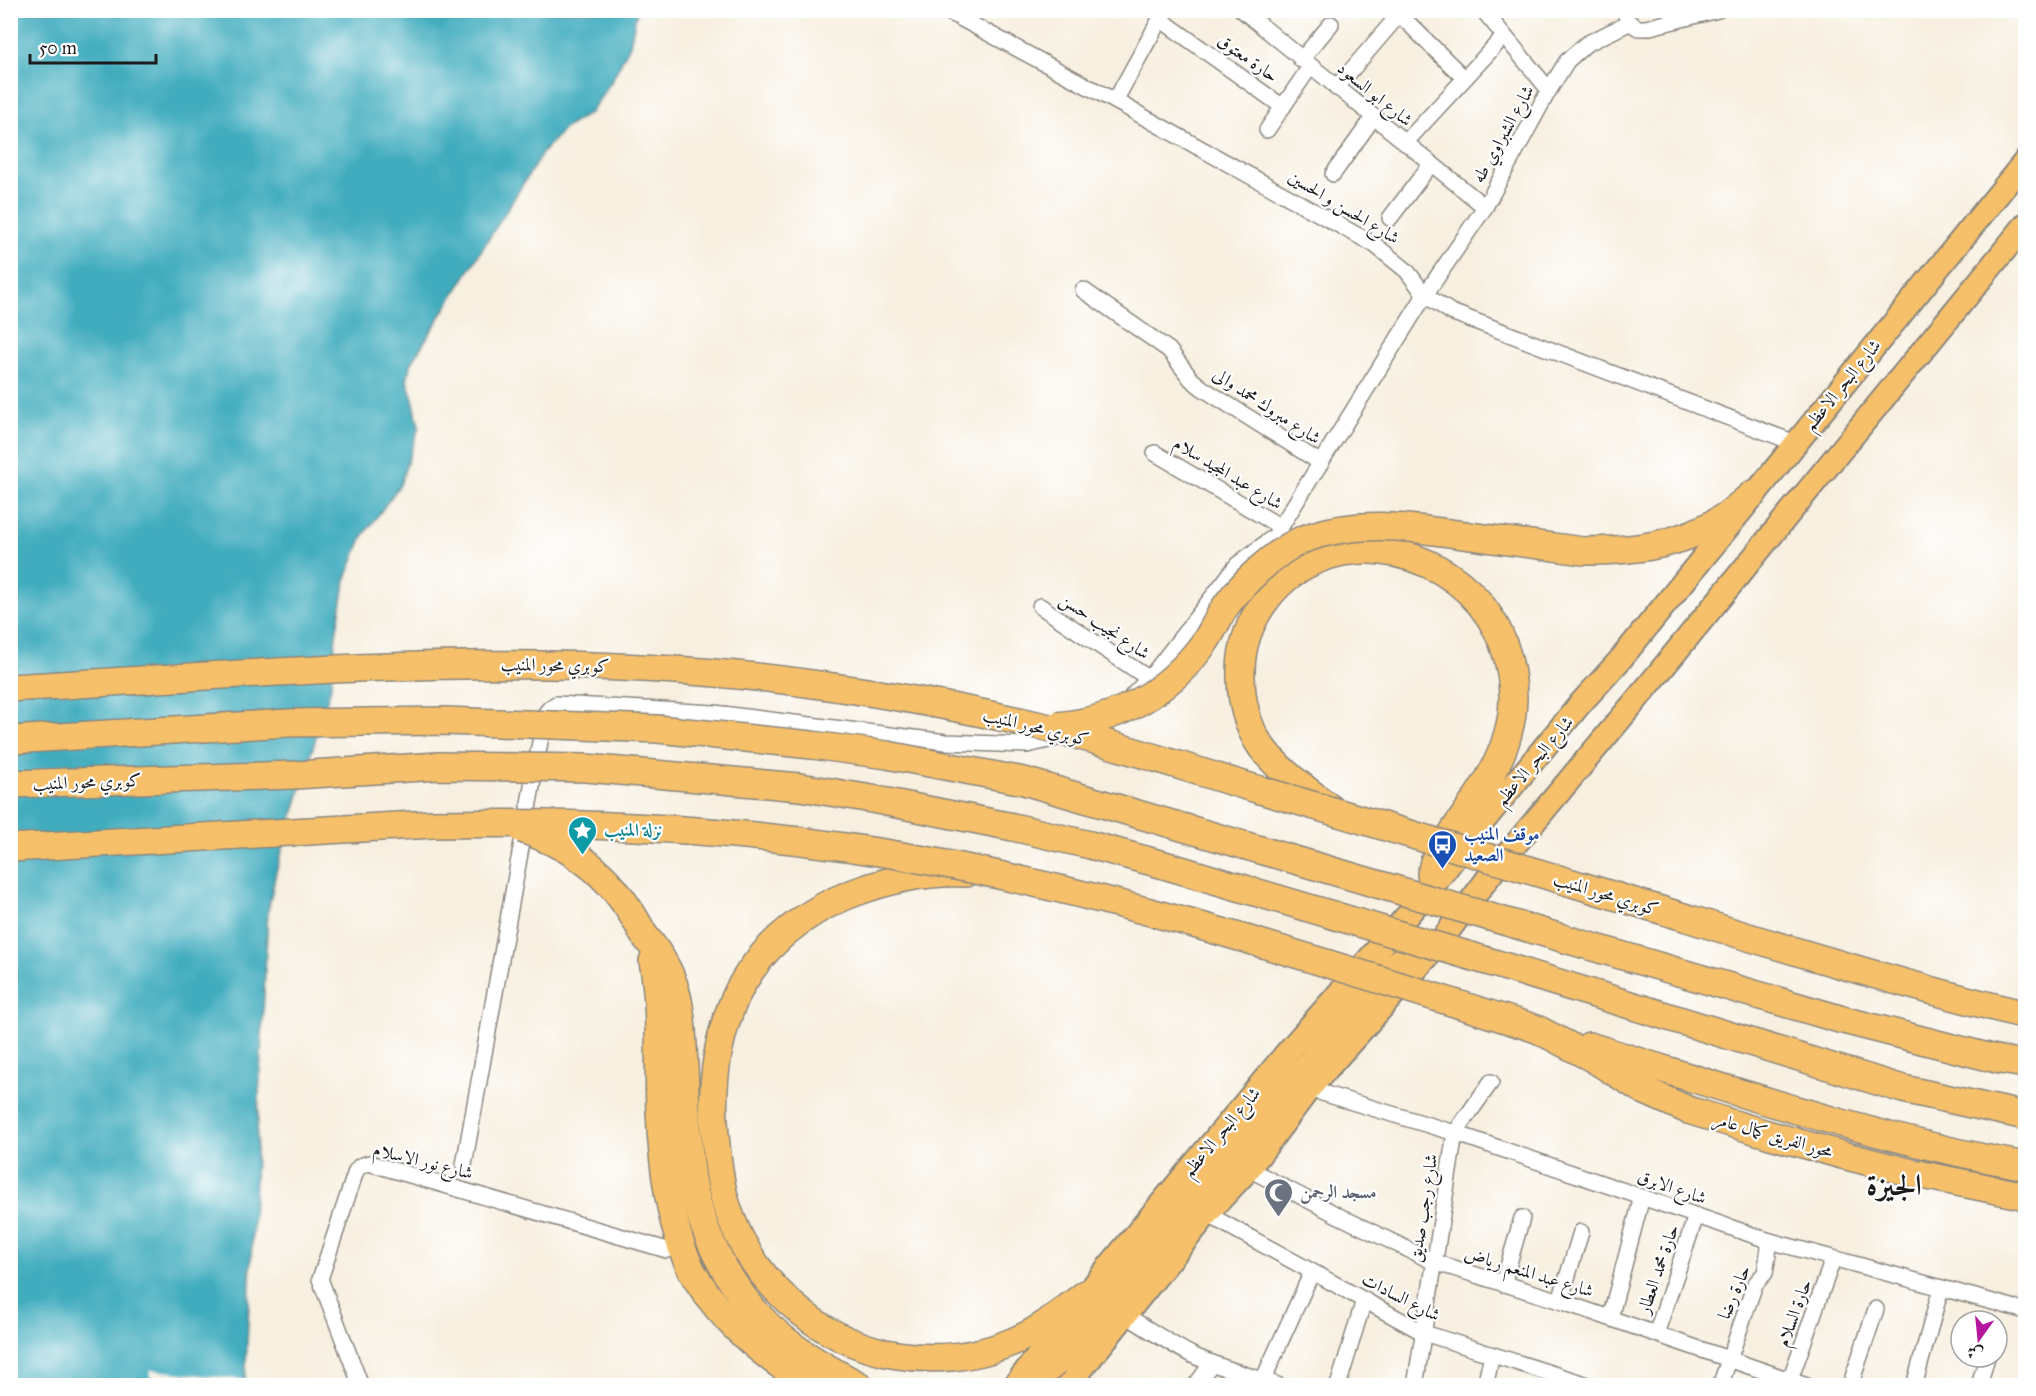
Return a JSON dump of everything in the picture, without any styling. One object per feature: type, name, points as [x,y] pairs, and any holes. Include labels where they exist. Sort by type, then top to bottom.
[{"type":"highway","points":[[1045,727],[1083,724],[1119,713],[1152,695],[1182,670],[1246,582],[1273,558],[1304,539],[1348,528],[1394,525],[1583,551],[1611,551],[1656,546],[1692,535],[1724,517],[1753,494]]},
{"type":"highway","points":[[1334,811],[1277,766],[1259,744],[1247,719],[1241,692],[1240,663],[1246,636],[1258,610],[1293,574],[1316,561],[1340,553],[1391,551],[1416,558],[1441,570],[1463,586],[1482,606],[1498,629],[1507,654],[1512,680],[1513,706],[1509,732],[1499,759],[1488,783],[1434,862],[1431,874],[1432,886]]},
{"type":"highway","name":"كوبري محور المنيب","points":[[10,688],[433,664],[593,665],[750,675],[902,698],[1045,727],[1334,811],[1938,994],[2025,1015]]},
{"type":"highway","points":[[10,740],[289,723],[445,721],[658,729],[887,755],[1024,781],[1843,1020],[2025,1064]]},
{"type":"highway","name":"كوبري محور المنيب","points":[[10,784],[295,775],[439,766],[586,768],[800,788],[872,799],[1013,827],[1164,865],[1487,961],[1903,1089],[2025,1116]]},
{"type":"highway","points":[[10,848],[495,823],[640,826],[754,836],[856,849],[999,875],[1092,896],[1240,936],[1844,1124],[1954,1152],[2025,1166]]},
{"type":"highway","points":[[495,823],[548,838],[573,851],[595,868],[631,910],[644,935],[653,961],[658,988],[660,1112],[670,1198],[679,1238],[695,1277],[721,1312],[750,1343],[811,1386]]},
{"type":"highway","points":[[999,875],[957,873],[914,877],[872,886],[832,901],[800,920],[771,945],[730,1008],[719,1044],[714,1082],[714,1118],[717,1160],[725,1200],[740,1238],[762,1273],[789,1303],[821,1327],[851,1342],[883,1353],[915,1358],[949,1358],[981,1352],[1013,1342],[1042,1327],[1087,1293]]},
{"type":"highway","points":[[644,935],[666,964],[679,999],[692,1179],[711,1244],[727,1273],[747,1301],[770,1326],[795,1348],[860,1386]]},
{"type":"highway","points":[[1022,1386],[1043,1373],[1066,1353],[1134,1269],[1388,972],[1418,950],[1437,946]]},
{"type":"highway","name":"محور الفريق كمال عامر","points":[[1537,1029],[1594,1059],[1643,1090],[1688,1110],[1846,1156],[2025,1196]]},
{"type":"main road","name":"شارع البحر الاعظم","points":[[1014,1386],[1087,1293],[1289,1050],[1432,886],[1580,704],[1620,660],[2025,160]]},
{"type":"main road","points":[[1068,1386],[1207,1214],[1249,1169],[1309,1089],[1437,946],[1494,870],[1648,686],[2025,224]]},
{"type":"main road","points":[[1620,660],[1629,678],[1648,686]]},
{"type":"main road","points":[[1580,704],[1599,712],[1611,728]]},
{"type":"street","name":"شارع الحسن و الحسين","points":[[945,10],[1375,245],[1407,271],[1425,295],[1451,312],[1795,443]]},
{"type":"street","name":"شارع ابو السعود","points":[[1242,10],[1485,207]]},
{"type":"street","points":[[1483,10],[1549,90]]},
{"type":"street","points":[[1626,16],[1638,27],[1646,28],[1718,10]]},
{"type":"street","points":[[1336,88],[1399,12],[1464,78]]},
{"type":"street","points":[[1115,101],[1162,15]]},
{"type":"street","name":"حارة معتوق","points":[[1162,15],[1283,107]]},
{"type":"street","name":"شارع الشبراوي طه","points":[[464,1165],[545,714],[552,705],[714,713],[946,742],[1027,745],[1062,738],[1095,724],[1125,703],[1148,678],[1237,565],[1268,542],[1281,528],[1425,295],[1485,207],[1567,61],[1586,44],[1620,29],[1626,16]]},
{"type":"street","points":[[1267,130],[1283,107],[1331,24]]},
{"type":"street","points":[[1405,143],[1503,36]]},
{"type":"street","points":[[1333,174],[1373,118]]},
{"type":"street","points":[[1390,218],[1431,164]]},
{"type":"street","name":"شارع مبروك محمد والى","points":[[1083,290],[1169,350],[1191,379],[1202,388],[1321,463]]},
{"type":"street","name":"شارع عبد المجيد سلام","points":[[1155,453],[1281,528]]},
{"type":"street","name":"شارع نجيب حسن","points":[[1040,606],[1148,678]]},
{"type":"street","name":"شارع رجب صديق","points":[[1415,1386],[1455,1133],[1491,1082]]},
{"type":"street","name":"شارع الابرق","points":[[1309,1089],[1455,1133],[1770,1241],[2025,1311]]},
{"type":"street","name":"شارع نور الاسلام","points":[[361,1386],[320,1279],[356,1171],[362,1164],[369,1163],[668,1250]]},
{"type":"street","name":"شارع عبد المنعم رياض","points":[[1249,1169],[1434,1262],[1560,1301],[1808,1386]]},
{"type":"street","points":[[1610,1318],[1642,1197]]},
{"type":"street","name":"شارع السادات","points":[[1207,1214],[1424,1333],[1492,1355],[1552,1380],[1591,1386]]},
{"type":"street","name":"حارة محمد العطار","points":[[1656,1334],[1696,1216]]},
{"type":"street","points":[[1503,1284],[1522,1218]]},
{"type":"street","points":[[1560,1301],[1581,1232]]},
{"type":"street","name":"حارة رضا","points":[[1720,1386],[1755,1284],[1765,1273],[1770,1241]]},
{"type":"street","name":"حارة السلام","points":[[1790,1380],[1833,1259]]},
{"type":"street","points":[[1258,1381],[1284,1333],[1312,1272]]},
{"type":"street","points":[[1914,1386],[1941,1288]]},
{"type":"street","points":[[1338,1386],[1365,1300]]},
{"type":"street","points":[[1850,1386],[1876,1309]]},
{"type":"street","points":[[1124,1314],[1159,1336],[1212,1363],[1258,1381],[1281,1386]]},
{"type":"street","points":[[1485,1386],[1492,1355]]},
{"type":"street","points":[[1196,1386],[1212,1363]]},
{"type":"street","points":[[1979,1386],[1984,1369]]},
{"type":"water","points":[[10,11],[637,11],[630,45],[611,82],[590,113],[565,128],[543,152],[410,365],[407,381],[419,427],[400,485],[363,536],[346,578],[336,635],[331,687],[276,872],[268,911],[245,1385],[11,1385]]},
{"type":"pier","points":[[151,1370],[246,1380],[245,1385],[224,1385],[150,1378]]},
{"type":"place","name":"نزلة المنيب","points":[[583,856]]},
{"type":"place","name":"موقف المنيب الصعيد","points":[[1443,870]]},
{"type":"place","name":"مسجد الرحمن","points":[[1279,1218]]},
{"type":"district","name":"الجيزة","points":[[1894,1185]]}]
